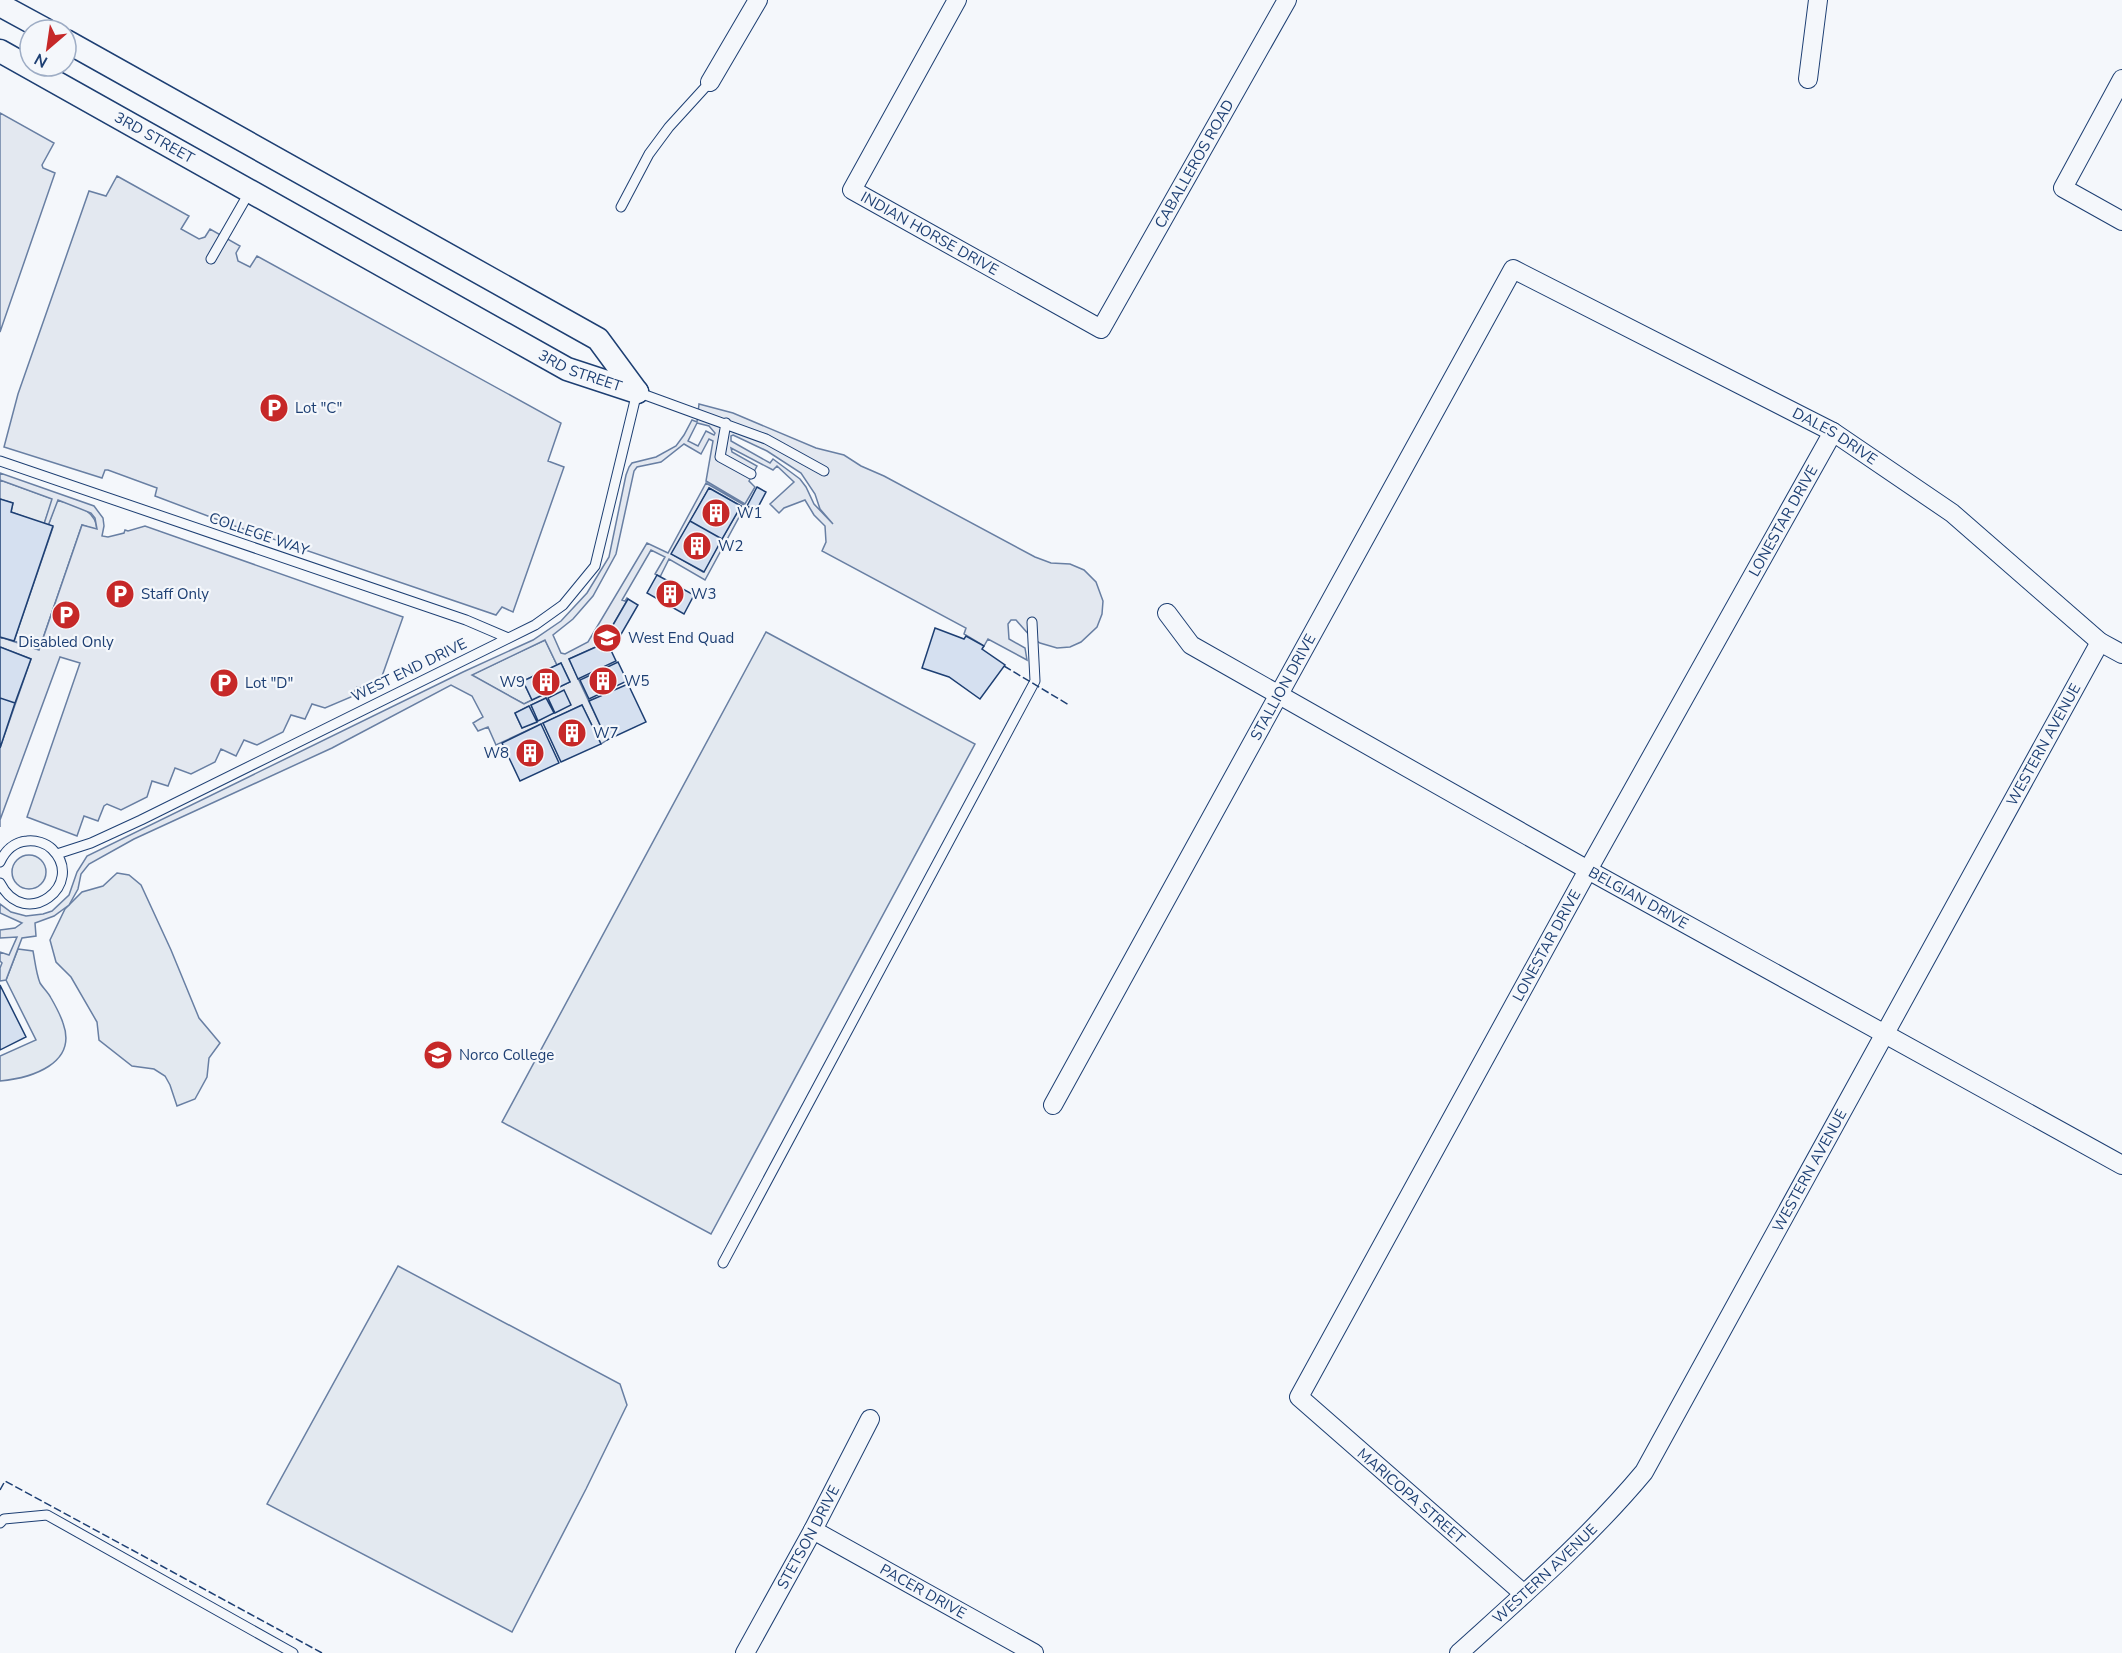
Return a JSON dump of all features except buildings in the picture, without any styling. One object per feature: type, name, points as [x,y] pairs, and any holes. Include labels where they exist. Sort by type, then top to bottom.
[{"type":"street","points":[[710,82],[758,0]]},
{"type":"street","name":"INDIAN HORSE DRIVE","points":[[957,0],[852,190],[1101,329]]},
{"type":"street","name":"CABALLEROS ROAD","points":[[1101,329],[1287,0]]},
{"type":"street","points":[[1808,79],[1818,0]]},
{"type":"street","points":[[0,5],[24,18]]},
{"type":"street","name":"3RD STREET","points":[[78,48],[598,339],[637,392]]},
{"type":"street","name":"3RD STREET","points":[[0,51],[567,369],[637,392]]},
{"type":"street","points":[[2122,79],[2062,188],[2122,221]]},
{"type":"street","name":"DALES DRIVE","points":[[1513,269],[1833,432],[1952,513],[2100,642],[2122,654]]},
{"type":"street","name":"STALLION DRIVE","points":[[1053,1105],[1513,269]]},
{"type":"street","name":"LONESTAR DRIVE","points":[[1299,1397],[1588,870],[1833,432]]},
{"type":"street","name":"BELGIAN DRIVE","points":[[1167,613],[1191,645],[1588,870],[2122,1165]]},
{"type":"street","name":"WESTERN AVENUE","points":[[1459,1653],[1615,1506],[1644,1472],[2100,642]]},
{"type":"street","name":"MARICOPA STREET","points":[[1299,1397],[1524,1594]]},
{"type":"street","name":"STETSON DRIVE","points":[[745,1653],[813,1530],[870,1419]]},
{"type":"street","name":"PACER DRIVE","points":[[813,1530],[1034,1653]]},
{"type":"lane","points":[[621,207],[649,154],[669,127],[710,82]]},
{"type":"lane","points":[[211,259],[250,191]]},
{"type":"lane","points":[[637,392],[766,438],[824,471]]},
{"type":"lane","name":"WEST END DRIVE","points":[[57,854],[91,843],[141,820],[535,625],[563,605],[595,566],[637,392]]},
{"type":"lane","points":[[726,423],[720,457],[751,474]]},
{"type":"lane","name":"COLLEGE WAY","points":[[0,461],[466,620],[508,638]]},
{"type":"lane","points":[[723,1263],[1035,681],[1032,622]]},
{"type":"lane","points":[[0,862],[9,848],[29,840],[49,846],[57,854],[62,868],[59,887],[46,900],[28,904],[19,902],[4,891],[0,883]]},
{"type":"lane","points":[[0,1523],[4,1519],[46,1515],[293,1653]]},
{"type":"shaded area","points":[[0,113],[54,143],[42,165],[43,168],[55,173],[0,332]]},
{"type":"shaded area","name":"Lot \"C\"","points":[[117,176],[189,216],[181,229],[199,239],[205,237],[210,229],[240,246],[236,253],[238,261],[250,267],[257,256],[561,423],[548,461],[564,467],[513,612],[502,607],[496,615],[229,524],[155,496],[157,488],[108,470],[105,470],[102,478],[4,447],[18,394],[89,191],[106,196]]},
{"type":"shaded area","points":[[699,404],[733,413],[816,448],[844,455],[1035,557],[1051,563],[1070,564],[1084,570],[1096,582],[1103,601],[1102,614],[1097,627],[1081,642],[1070,647],[1057,648],[1040,643],[1031,637],[1016,620],[1011,620],[1008,624],[1009,639],[1025,648],[1027,660],[988,639],[984,646],[964,634],[966,628],[822,551],[826,542],[825,526],[814,515],[805,500],[784,508],[779,513],[770,504],[794,482],[777,466],[773,470],[731,448],[732,452],[757,466],[749,481],[755,487],[745,504],[706,481],[713,441],[709,439],[701,454],[684,444],[661,462],[637,467],[634,471],[616,554],[593,596],[573,619],[553,635],[561,653],[565,654],[588,642],[647,543],[668,553],[706,483],[751,509],[749,512],[743,510],[705,580],[669,559],[660,577],[655,574],[665,557],[651,550],[622,600],[628,599],[606,637],[607,642],[569,659],[607,740],[601,744],[582,705],[496,745],[488,727],[478,731],[473,723],[483,717],[472,696],[451,685],[332,748],[134,839],[89,864],[81,874],[78,889],[69,905],[54,916],[35,923],[36,936],[22,938],[6,980],[0,981],[2,963],[0,952],[9,955],[17,937],[0,938],[0,930],[15,928],[22,923],[0,913],[0,904],[11,912],[26,916],[52,911],[69,895],[77,872],[87,856],[533,640],[561,621],[587,593],[609,557],[629,467],[632,463],[656,457],[676,446],[692,420],[697,422]],"holes":[[[697,423],[709,426],[715,433],[714,435],[706,431],[698,446],[688,441]],[[733,435],[767,451],[801,473],[815,494],[820,509],[833,524],[814,504],[800,479],[773,459],[770,463],[731,441]],[[709,488],[741,506],[703,572],[672,554]],[[545,640],[557,665],[561,663],[570,682],[524,704],[472,675]],[[546,698],[553,713],[539,720],[531,705]],[[529,706],[536,721],[522,728],[515,713]]]},
{"type":"shaded area","name":"Lot \"D\"","points":[[0,473],[94,506],[103,518],[102,536],[108,537],[124,533],[125,530],[145,526],[403,617],[381,679],[378,678],[372,691],[357,687],[351,697],[325,708],[312,704],[305,719],[291,715],[283,732],[257,745],[244,740],[236,756],[221,749],[215,762],[191,774],[175,768],[168,786],[152,781],[147,797],[121,810],[107,804],[98,821],[84,816],[77,836],[27,817],[80,663],[60,657],[0,820],[0,748],[31,659],[0,647],[0,637],[39,650],[82,525],[97,529],[95,518],[91,513],[58,500],[48,526],[44,524],[52,499],[0,480]]},
{"type":"shaded area","points":[[0,480],[53,499],[44,524],[11,512],[13,503],[0,499]]},
{"type":"shaded area","points":[[57,500],[89,512],[96,523],[97,530],[82,525],[39,650],[14,641],[53,527],[48,526]]},
{"type":"shaded area","points":[[766,632],[975,744],[711,1234],[502,1122]]},
{"type":"shaded area","points":[[545,640],[557,665],[523,681],[532,700],[524,704],[471,675]]},
{"type":"shaded area","points":[[29,855],[41,860],[46,872],[41,884],[29,889],[17,884],[12,872],[17,860]]},
{"type":"shaded area","points":[[117,873],[129,875],[141,885],[199,1018],[220,1043],[209,1058],[207,1077],[195,1099],[177,1106],[165,1076],[154,1069],[132,1066],[99,1040],[97,1022],[71,977],[56,962],[50,940],[65,909],[82,892],[103,886]]},
{"type":"shaded area","points":[[18,949],[33,951],[40,983],[59,1013],[66,1037],[64,1049],[58,1059],[49,1066],[25,1076],[0,1081],[0,1056],[36,1040],[6,980]]},
{"type":"shaded area","points":[[398,1266],[620,1384],[627,1405],[512,1632],[267,1504]]},
{"type":"fence","points":[[1004,666],[1069,705]]},
{"type":"fence","points":[[0,1490],[5,1481],[322,1653]]},
{"type":"place","name":"Lot \"C\"","points":[[274,408]]},
{"type":"place","name":"W1","points":[[716,513]]},
{"type":"place","name":"W2","points":[[697,546]]},
{"type":"place","name":"Staff Only","points":[[120,594]]},
{"type":"place","name":"W3","points":[[670,594]]},
{"type":"place","name":"Disabled Only","points":[[66,615]]},
{"type":"place","name":"West End Quad","points":[[607,638]]},
{"type":"place","name":"W5","points":[[603,681]]},
{"type":"place","name":"W9","points":[[546,682]]},
{"type":"place","name":"Lot \"D\"","points":[[224,683]]},
{"type":"place","name":"W7","points":[[572,733]]},
{"type":"place","name":"W8","points":[[530,753]]},
{"type":"place","name":"Norco College","points":[[438,1055]]}]
